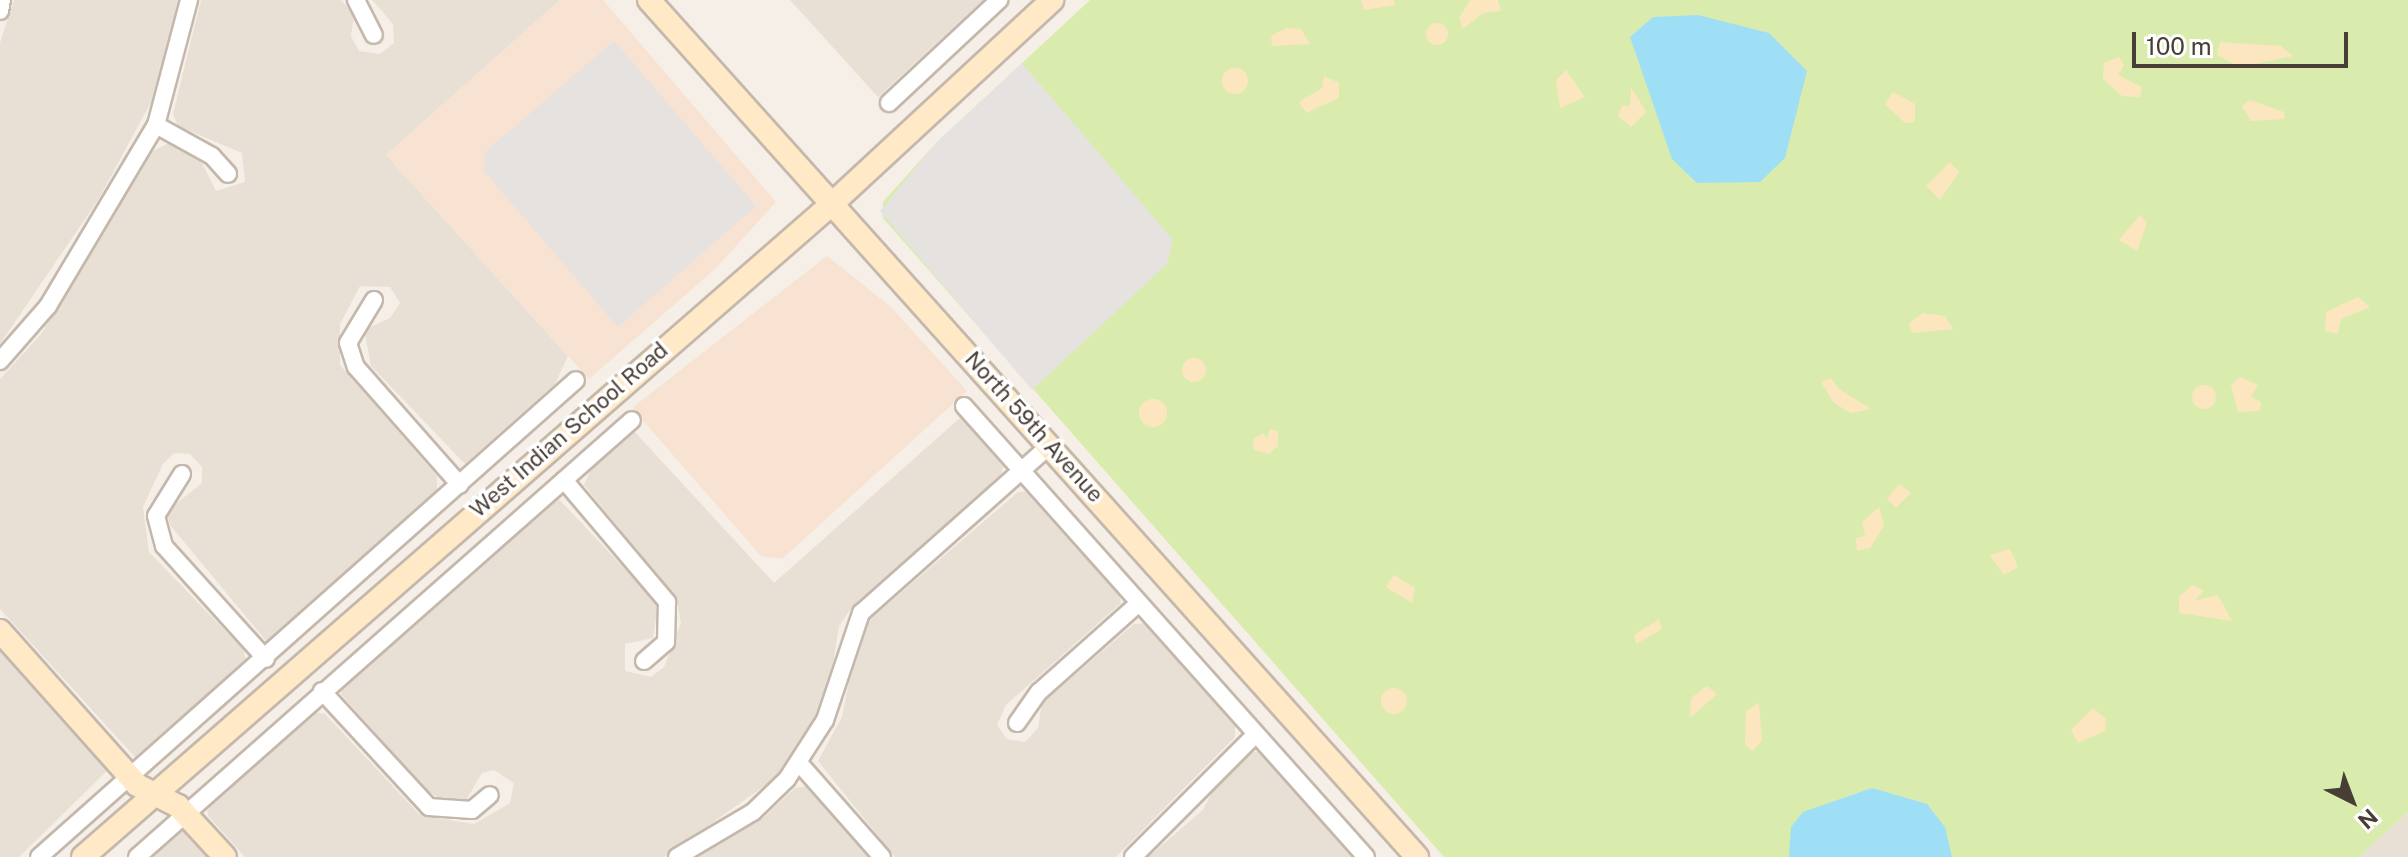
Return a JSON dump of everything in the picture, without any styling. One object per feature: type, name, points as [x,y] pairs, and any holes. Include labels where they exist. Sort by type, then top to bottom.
[{"type":"main road","name":"North 59th Avenue","points":[[649,0],[1050,445],[1407,854]]},
{"type":"main road","name":"West Indian School Road","points":[[83,857],[833,203],[1052,0]]},
{"type":"main road","points":[[0,631],[131,779],[186,814],[225,857]]},
{"type":"street","points":[[0,11],[2,0]]},
{"type":"street","points":[[0,361],[48,306],[156,125],[189,0]]},
{"type":"street","points":[[356,0],[374,35]]},
{"type":"street","points":[[889,103],[999,0]]},
{"type":"street","points":[[156,125],[212,156],[228,174]]},
{"type":"street","points":[[374,300],[348,343],[356,367],[460,485]]},
{"type":"street","name":"West Indian School Road","points":[[39,857],[131,779],[576,380]]},
{"type":"street","name":"North 59th Avenue","points":[[964,406],[1366,857]]},
{"type":"street","name":"West Indian School Road","points":[[137,857],[632,420]]},
{"type":"street","points":[[677,857],[753,812],[800,764],[835,698],[861,613],[1050,445]]},
{"type":"street","points":[[182,474],[156,516],[164,546],[266,659]]},
{"type":"street","points":[[564,480],[667,602],[666,642],[644,661]]},
{"type":"street","points":[[1017,723],[1039,692],[1139,603]]},
{"type":"street","points":[[322,691],[429,807],[472,810],[490,795]]},
{"type":"street","points":[[1133,857],[1256,734]]},
{"type":"street","points":[[800,764],[882,857]]},
{"type":"shaded area","points":[[14,0],[178,0],[157,91],[98,200],[0,344],[0,43]]},
{"type":"shaded area","points":[[201,0],[341,0],[354,15],[351,36],[359,51],[380,54],[394,43],[393,24],[372,0],[560,0],[386,155],[568,356],[555,384],[465,464],[371,366],[364,330],[390,318],[400,303],[390,287],[360,286],[340,324],[340,365],[437,476],[437,491],[267,642],[170,525],[166,512],[202,483],[202,467],[190,454],[174,453],[163,464],[143,507],[149,552],[243,649],[246,661],[135,757],[0,609],[0,379],[41,334],[153,151],[169,143],[202,163],[216,191],[245,182],[242,153],[178,126],[173,114]]},
{"type":"shaded area","points":[[560,0],[603,0],[776,202],[715,269],[589,379],[386,155]]},
{"type":"shaded area","points":[[790,0],[983,0],[878,97]]},
{"type":"shaded area","points":[[614,41],[756,206],[618,327],[483,170],[485,152]]},
{"type":"shaded area","points":[[1022,63],[1173,240],[1167,264],[1032,390],[880,211],[935,144]]},
{"type":"shaded area","points":[[827,256],[891,307],[967,391],[782,559],[761,556],[632,408]]},
{"type":"shaded area","points":[[961,417],[1004,465],[1000,477],[852,607],[839,626],[828,696],[780,775],[664,857],[245,857],[208,816],[207,805],[313,712],[325,714],[420,815],[474,824],[510,803],[514,783],[494,770],[482,773],[465,802],[447,803],[426,790],[341,694],[343,680],[555,495],[658,604],[653,638],[625,644],[625,671],[651,677],[664,667],[681,623],[676,598],[584,485],[594,462],[633,430],[774,583]]},
{"type":"shaded area","points":[[1028,491],[1118,590],[1121,603],[1006,705],[997,725],[1007,739],[1025,742],[1038,728],[1042,703],[1134,624],[1147,623],[1235,726],[1235,737],[1116,857],[895,857],[818,761],[842,717],[857,641],[867,622],[1018,492]]},
{"type":"shaded area","points":[[0,649],[108,770],[19,857],[0,857]]},
{"type":"shaded area","points":[[1252,752],[1263,752],[1356,857],[1148,857],[1203,810],[1217,782]]},
{"type":"shaded area","points":[[807,786],[872,857],[692,857],[763,818],[795,788]]},
{"type":"shaded area","points":[[2408,812],[2408,857],[2359,857]]},
{"type":"shaded area","points":[[178,829],[187,829],[211,857],[147,857]]},
{"type":"green space","points":[[1090,0],[2408,0],[2408,812],[2359,857],[1444,857],[883,218],[883,202],[935,144]]},
{"type":"sand","points":[[1361,0],[1394,0],[1395,5],[1364,10]]},
{"type":"sand","points":[[1470,0],[1498,0],[1501,11],[1483,13],[1463,29],[1459,18]]},
{"type":"sand","points":[[1437,23],[1445,26],[1448,34],[1445,42],[1437,45],[1429,42],[1426,34],[1429,26]]},
{"type":"sand","points":[[1287,28],[1301,29],[1310,44],[1272,46],[1271,36]]},
{"type":"sand","points":[[2220,42],[2281,46],[2293,56],[2240,67],[2217,55]]},
{"type":"sand","points":[[2119,57],[2124,65],[2118,75],[2142,87],[2140,97],[2122,96],[2103,79],[2104,63]]},
{"type":"sand","points":[[1235,68],[1244,72],[1248,81],[1244,90],[1235,94],[1226,90],[1222,81],[1226,72]]},
{"type":"sand","points":[[1566,70],[1585,97],[1560,108],[1556,80]]},
{"type":"sand","points":[[1324,76],[1339,83],[1339,98],[1306,113],[1299,102],[1322,88]]},
{"type":"sand","points":[[1631,87],[1646,112],[1631,127],[1618,116],[1622,105],[1630,106]]},
{"type":"sand","points":[[1893,92],[1915,104],[1915,122],[1905,123],[1885,104]]},
{"type":"sand","points":[[2250,100],[2284,112],[2285,119],[2251,121],[2242,106]]},
{"type":"sand","points":[[1950,162],[1959,172],[1940,200],[1926,186]]},
{"type":"sand","points":[[2140,215],[2147,223],[2137,251],[2119,240]]},
{"type":"sand","points":[[2358,297],[2370,307],[2341,319],[2338,334],[2325,331],[2326,312]]},
{"type":"sand","points":[[1923,313],[1945,316],[1953,329],[1912,333],[1909,323]]},
{"type":"sand","points":[[1194,358],[1203,361],[1206,370],[1203,379],[1194,382],[1185,379],[1182,370],[1185,361]]},
{"type":"sand","points":[[2240,377],[2258,385],[2251,397],[2261,402],[2260,411],[2238,412],[2231,385]]},
{"type":"sand","points":[[1831,378],[1839,389],[1871,409],[1851,413],[1834,403],[1821,382]]},
{"type":"sand","points":[[2204,385],[2215,392],[2216,397],[2209,408],[2204,409],[2193,402],[2192,397],[2199,386]]},
{"type":"sand","points":[[1153,399],[1163,403],[1167,413],[1163,423],[1153,427],[1143,423],[1139,413],[1143,403]]},
{"type":"sand","points":[[1270,429],[1278,431],[1278,446],[1269,454],[1254,450],[1253,439],[1263,433],[1267,439]]},
{"type":"sand","points":[[1899,484],[1911,493],[1896,508],[1887,499]]},
{"type":"sand","points":[[1879,507],[1884,526],[1870,548],[1857,551],[1856,538],[1865,536],[1862,522]]},
{"type":"sand","points":[[2010,549],[2018,567],[2004,575],[1990,555]]},
{"type":"sand","points":[[1394,575],[1415,588],[1412,603],[1386,587]]},
{"type":"sand","points":[[2193,585],[2204,591],[2194,601],[2218,595],[2232,621],[2179,613],[2179,596]]},
{"type":"sand","points":[[1659,619],[1662,629],[1636,644],[1634,635]]},
{"type":"sand","points":[[1707,686],[1717,694],[1690,718],[1691,698]]},
{"type":"sand","points":[[1394,688],[1403,692],[1407,701],[1403,710],[1394,714],[1385,710],[1381,701],[1385,692]]},
{"type":"sand","points":[[1759,703],[1762,740],[1753,751],[1745,745],[1746,711]]},
{"type":"sand","points":[[2093,708],[2106,719],[2105,731],[2078,743],[2071,730]]},
{"type":"water","points":[[1698,15],[1769,33],[1807,71],[1785,158],[1760,182],[1697,183],[1672,159],[1630,37],[1653,17]]},
{"type":"water","points":[[1872,788],[1927,804],[1945,827],[1952,857],[1789,857],[1791,827],[1803,812]]}]
